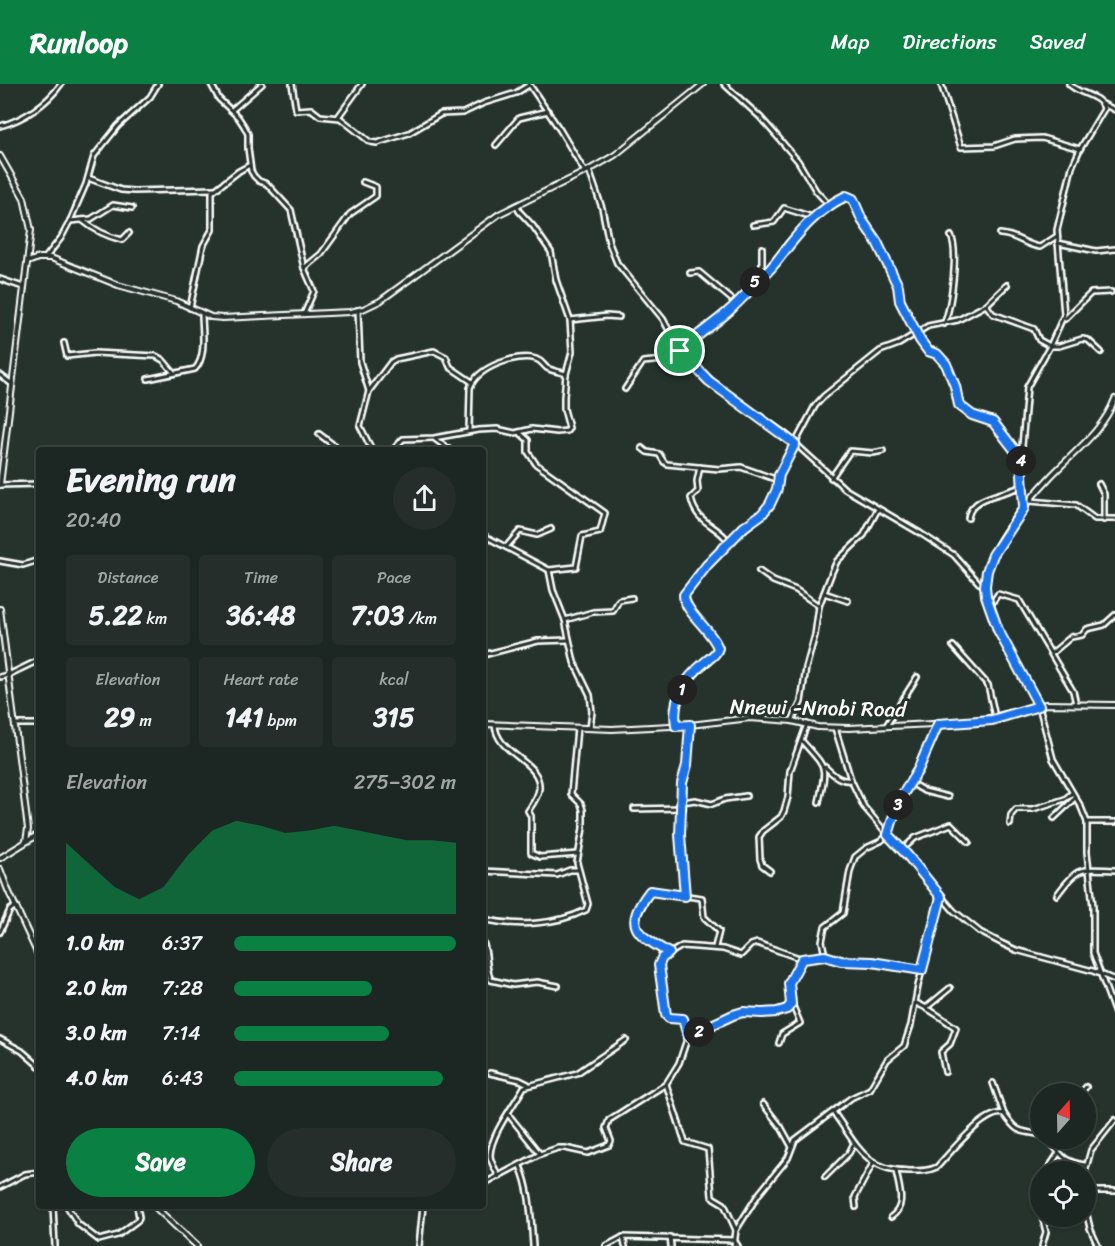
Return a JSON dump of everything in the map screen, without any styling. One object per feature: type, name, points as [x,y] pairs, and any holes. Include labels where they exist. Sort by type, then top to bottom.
[{"type":"main road","points":[[30,248],[33,253],[56,259],[118,285],[165,297],[202,314],[223,318],[358,310],[380,301],[484,224],[517,204],[615,155],[703,84]]},
{"type":"main road","points":[[0,156],[28,208],[31,230],[1,460],[0,485]]},
{"type":"main road","points":[[28,262],[44,257]]},
{"type":"main road","points":[[1039,706],[998,630],[989,608],[985,586],[987,571],[993,555],[1024,508],[1101,426],[1115,399]]},
{"type":"main road","points":[[0,609],[16,724],[27,830],[26,841]]},
{"type":"main road","name":"Nnewi -Nnobi Road","points":[[486,724],[590,728],[676,726],[750,718],[792,721],[834,728],[975,722],[995,719],[1039,706],[1115,705]]},
{"type":"main road","points":[[27,830],[36,834]]},
{"type":"main road","points":[[0,858],[36,836]]},
{"type":"main road","points":[[0,869],[36,951]]},
{"type":"main road","points":[[157,1209],[197,1246]]},
{"type":"street","points":[[0,126],[14,122],[41,105],[61,84]]},
{"type":"street","points":[[44,257],[61,238],[70,221],[88,178],[94,156],[118,126],[150,97],[158,84]]},
{"type":"street","points":[[210,84],[219,99],[238,117],[248,134],[251,171],[259,181],[267,184],[291,210],[304,268],[314,291],[304,314]]},
{"type":"street","points":[[232,110],[262,84]]},
{"type":"street","points":[[292,84],[296,110],[311,109],[320,116],[338,117],[362,133],[370,142],[376,143],[410,133],[441,114],[463,113],[484,103],[516,93],[529,85],[587,171],[602,208],[612,254],[617,263],[663,319],[680,351],[709,381],[795,444],[831,478],[954,555],[979,583],[985,586]]},
{"type":"street","points":[[338,117],[362,84]]},
{"type":"street","points":[[724,84],[776,135],[798,161],[816,191],[829,205]]},
{"type":"street","points":[[941,84],[961,147],[994,146],[1015,139],[1042,138],[1080,149]]},
{"type":"street","points":[[1063,320],[1057,236],[1072,167],[1080,149],[1104,110],[1099,100],[1073,89],[1069,84]]},
{"type":"street","points":[[1102,104],[1115,110]]},
{"type":"street","points":[[496,145],[519,118],[548,111]]},
{"type":"street","points":[[88,178],[121,190],[214,189],[250,165]]},
{"type":"street","points":[[304,268],[321,254],[350,214],[376,196],[376,187],[363,182]]},
{"type":"street","points":[[190,308],[203,246],[212,230],[211,201],[214,189]]},
{"type":"street","points":[[625,388],[644,362],[663,360],[680,351],[736,303],[812,218],[846,196],[853,199],[862,220],[877,242],[898,286],[900,301],[925,348],[946,364],[955,386],[959,405],[972,415],[993,422],[1021,458]]},
{"type":"street","points":[[396,447],[403,439],[434,438],[469,431],[497,429],[511,433],[532,429],[557,432],[567,431],[569,428],[564,409],[564,397],[566,374],[572,352],[570,321],[556,280],[550,252],[533,226],[519,211],[517,204]]},
{"type":"street","points":[[70,221],[91,219],[113,205],[132,208]]},
{"type":"street","points":[[753,225],[774,222],[784,208],[812,218]]},
{"type":"street","points":[[82,220],[96,231],[117,239],[122,240],[129,233]]},
{"type":"street","points":[[999,234],[1017,237],[1040,247],[1057,236]]},
{"type":"street","points":[[944,324],[954,262],[955,246],[951,236]]},
{"type":"street","points":[[1058,243],[1096,251],[1115,249]]},
{"type":"street","points":[[762,248],[762,276]]},
{"type":"street","points":[[690,273],[699,272],[736,303]]},
{"type":"street","points":[[0,279],[24,287]]},
{"type":"street","points":[[676,726],[674,708],[680,693],[693,673],[718,651],[716,643],[685,603],[684,595],[697,576],[729,542],[762,514],[775,495],[778,480],[795,444],[824,396],[880,351],[899,344],[928,326],[958,321],[986,305],[1007,285]]},
{"type":"street","points":[[1024,508],[1021,458],[1024,444],[1027,387],[1063,320],[1091,293],[1111,292]]},
{"type":"street","points":[[986,305],[993,314],[1034,329],[1039,340],[1050,346],[1059,346],[1082,339],[1094,344],[1101,352]]},
{"type":"street","points":[[358,310],[360,362],[369,391]]},
{"type":"street","points":[[148,379],[195,369],[198,366],[202,354],[202,314]]},
{"type":"street","points":[[570,321],[607,316],[619,317]]},
{"type":"street","points":[[64,343],[67,357],[95,353],[156,356],[163,360],[174,373]]},
{"type":"street","points":[[370,447],[360,426],[369,391],[391,362],[434,351],[447,357],[450,367],[472,382]]},
{"type":"street","points":[[469,431],[472,382],[497,363],[521,358],[535,359],[548,368],[566,374]]},
{"type":"street","points":[[0,375],[12,384]]},
{"type":"street","points":[[486,537],[549,570],[576,567],[582,536],[600,532],[606,515],[601,509],[536,464],[528,452],[528,440],[519,432]]},
{"type":"street","points":[[319,434],[336,447]]},
{"type":"street","points":[[434,438],[446,447]]},
{"type":"street","points":[[642,448],[647,452],[659,454],[667,464],[727,469],[744,468],[778,480]]},
{"type":"street","points":[[831,478],[850,451],[873,453],[883,451]]},
{"type":"street","points":[[700,467],[697,481],[698,491],[691,500],[700,518],[729,542]]},
{"type":"street","points":[[0,485],[36,484]]},
{"type":"street","points":[[1099,484],[1104,494],[1104,519]]},
{"type":"street","points":[[968,518],[969,511],[975,504],[1022,486]]},
{"type":"street","points":[[1030,501],[1076,505],[1091,518],[1115,519]]},
{"type":"street","points":[[792,721],[801,702],[819,606],[824,593],[837,561],[864,535],[878,509]]},
{"type":"street","points":[[506,547],[520,531],[537,535],[551,529]]},
{"type":"street","points":[[0,561],[22,565],[36,561]]},
{"type":"street","points":[[549,570],[553,590],[565,620],[577,671],[590,695],[592,712],[590,728]]},
{"type":"street","points":[[759,571],[773,581],[796,590],[819,606]]},
{"type":"street","points":[[824,593],[848,601]]},
{"type":"street","points":[[989,608],[998,594],[1019,600],[1073,691],[1076,704]]},
{"type":"street","points":[[565,620],[593,612],[613,611],[621,598],[632,598]]},
{"type":"street","points":[[1052,653],[1071,637],[1082,635],[1087,629],[1104,625],[1115,615]]},
{"type":"street","points":[[486,654],[538,642],[569,640]]},
{"type":"street","points":[[953,646],[988,685],[995,719]]},
{"type":"street","points":[[0,677],[36,662]]},
{"type":"street","points":[[886,726],[917,677]]},
{"type":"street","points":[[1039,706],[1053,759],[1075,797],[1086,822],[1093,906],[1093,954],[1115,1014]]},
{"type":"street","points":[[16,724],[36,724]]},
{"type":"street","points":[[495,724],[498,739],[532,770],[537,778],[539,790],[528,811],[531,816],[531,854],[540,857],[578,854]]},
{"type":"street","points":[[770,871],[762,865],[760,859],[759,837],[763,831],[778,820],[783,811],[788,797],[790,771],[807,724]]},
{"type":"street","points":[[825,956],[822,941],[825,927],[843,912],[850,871],[855,857],[888,835],[898,802],[922,763],[938,724]]},
{"type":"street","points":[[685,896],[680,835],[683,808],[682,783],[687,765],[690,725]]},
{"type":"street","points":[[486,920],[507,923],[554,921],[586,910],[588,904],[577,870],[583,810],[581,804],[571,795],[577,728]]},
{"type":"street","points":[[834,728],[851,780],[864,807],[941,897],[970,925],[1003,944],[1100,973],[1115,980]]},
{"type":"street","points":[[802,741],[836,776],[847,781],[851,780]]},
{"type":"street","points":[[819,802],[825,777],[824,766]]},
{"type":"street","points":[[911,782],[924,791],[948,797]]},
{"type":"street","points":[[1010,824],[1011,815],[1016,809],[1033,809],[1065,799],[1072,793]]},
{"type":"street","points":[[682,802],[695,800],[709,804],[746,796]]},
{"type":"street","points":[[1054,818],[1075,797]]},
{"type":"street","points":[[634,809],[683,808]]},
{"type":"street","points":[[1086,822],[1115,822]]},
{"type":"street","points":[[902,850],[915,838],[951,824],[969,842]]},
{"type":"street","points":[[1057,895],[1075,872],[1089,869],[1115,870]]},
{"type":"street","points":[[486,871],[557,875],[577,870]]},
{"type":"street","points":[[669,953],[636,930],[634,921],[650,891],[702,898],[704,917],[718,931],[714,948]]},
{"type":"street","points":[[734,1246],[736,1230],[758,1195],[788,1158],[800,1134],[851,1098],[870,1089],[887,1060],[904,1046],[941,897]]},
{"type":"street","points":[[0,932],[10,910],[15,906]]},
{"type":"street","points":[[486,1183],[540,1154],[565,1148],[588,1153],[609,1145],[611,1141],[606,1128],[609,1120],[666,1084],[679,1063],[688,1036],[683,1019],[669,1018],[666,1015],[659,965],[662,958],[680,946],[714,948],[741,955],[757,943],[802,959],[825,956],[841,961],[872,962],[922,970]]},
{"type":"street","points":[[486,951],[491,980],[513,985],[537,982],[558,986]]},
{"type":"street","points":[[779,1043],[782,1034],[800,1023],[791,1004],[789,983],[802,959]]},
{"type":"street","points":[[927,1007],[950,988]]},
{"type":"street","points":[[916,1003],[927,1007],[956,1028],[950,1044],[941,1052],[945,1072]]},
{"type":"street","points":[[688,1036],[733,1015],[743,1012],[777,1012],[787,1009],[791,1004]]},
{"type":"street","points":[[0,1039],[36,1064]]},
{"type":"street","points":[[499,1177],[490,1160],[490,1153],[498,1130],[524,1087],[528,1084],[577,1073],[626,1040]]},
{"type":"street","points":[[490,1073],[528,1084]]},
{"type":"street","points":[[993,1083],[1010,1125],[1017,1130],[1030,1133]]},
{"type":"street","points":[[666,1084],[684,1139],[686,1142],[708,1149],[712,1196],[724,1204],[736,1230]]},
{"type":"street","points":[[763,1104],[781,1127],[792,1147]]},
{"type":"street","points":[[833,1112],[853,1144],[873,1162],[897,1171],[930,1170],[937,1167],[985,1118],[998,1113],[1004,1114]]},
{"type":"street","points":[[508,1114],[540,1154]]},
{"type":"street","points":[[1087,1161],[1091,1150],[1115,1120]]},
{"type":"street","points":[[825,1177],[849,1153],[853,1144]]},
{"type":"street","points":[[1055,1149],[1069,1161]]},
{"type":"street","points":[[1053,1161],[1058,1154]]},
{"type":"street","points":[[856,1207],[855,1197],[873,1162]]},
{"type":"street","points":[[520,1166],[526,1186],[533,1246]]},
{"type":"street","points":[[891,1217],[900,1209],[901,1202],[897,1171]]},
{"type":"street","points":[[0,1187],[25,1174],[36,1172]]},
{"type":"street","points":[[1096,1191],[1115,1191]]},
{"type":"street","points":[[53,1209],[55,1246]]},
{"type":"street","points":[[69,1209],[78,1224],[99,1240],[117,1235],[139,1219],[137,1209]]},
{"type":"street","points":[[419,1246],[423,1209]]},
{"type":"street","points":[[1042,1246],[1046,1232],[1045,1227]]},
{"type":"street","points":[[1090,1227],[1098,1246]]},
{"type":"street","points":[[606,1246],[623,1237],[734,1239]]},
{"type":"street","points":[[623,1237],[625,1246]]},
{"type":"street","points":[[670,1238],[671,1246]]},
{"type":"street","points":[[734,1239],[738,1246]]},
{"type":"route","points":[[846,196],[853,199],[898,286],[900,301],[920,340],[928,351],[941,358],[951,373],[957,402],[972,415],[988,419],[998,426],[1021,458],[1024,508],[993,555],[987,571],[985,586],[989,608],[998,630],[1039,706],[992,720],[938,724],[926,755],[898,802],[888,835],[941,897],[922,970],[872,962],[841,961],[825,956],[802,959],[788,986],[792,1001],[787,1009],[768,1013],[743,1012],[720,1020],[688,1036],[683,1019],[669,1018],[666,1015],[659,965],[662,958],[669,953],[642,936],[636,930],[634,921],[650,891],[685,896],[680,823],[683,808],[682,783],[687,765],[690,725],[676,726],[674,708],[680,693],[693,673],[718,651],[718,648],[711,635],[685,603],[684,595],[707,565],[770,504],[777,489],[779,475],[795,444],[785,434],[709,381],[680,351],[725,314],[749,290],[812,218],[846,196]]}]
